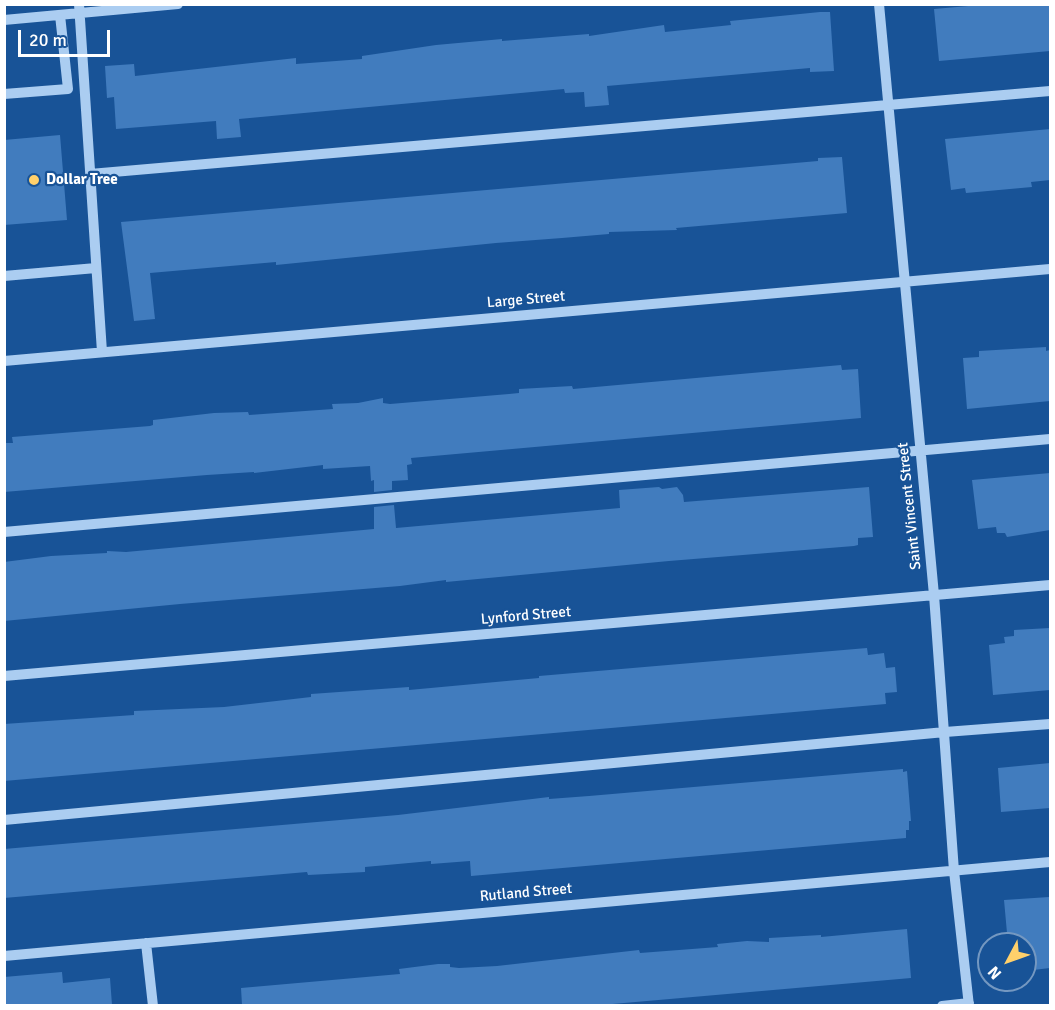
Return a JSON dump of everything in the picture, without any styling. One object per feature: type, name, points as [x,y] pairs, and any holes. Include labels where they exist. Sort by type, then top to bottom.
[{"type":"street","points":[[4,20],[60,15],[79,9],[178,4]]},
{"type":"street","name":"Saint Vincent Street","points":[[879,4],[934,595],[954,871],[969,1004]]},
{"type":"street","points":[[79,9],[102,352]]},
{"type":"street","points":[[4,94],[68,89],[60,15]]},
{"type":"street","points":[[90,174],[1050,91]]},
{"type":"street","points":[[4,276],[96,268]]},
{"type":"street","name":"Large Street","points":[[4,361],[1050,269]]},
{"type":"street","points":[[4,532],[1050,439]]},
{"type":"street","name":"Lynford Street","points":[[4,676],[1050,585]]},
{"type":"street","points":[[4,820],[1050,724]]},
{"type":"street","name":"Rutland Street","points":[[4,956],[1050,862]]},
{"type":"street","points":[[146,943],[153,1005]]},
{"type":"street","points":[[942,1005],[969,1004]]},
{"type":"building","points":[[991,4],[1050,4],[1050,51],[939,61],[934,9]]},
{"type":"building","points":[[830,12],[834,71],[810,72],[810,68],[607,86],[609,105],[585,107],[584,92],[565,93],[564,89],[239,119],[241,137],[217,139],[216,121],[116,129],[114,97],[107,98],[105,66],[134,64],[135,76],[296,58],[296,64],[336,61],[362,59],[362,56],[436,45],[502,39],[502,41],[589,34],[589,36],[664,25],[665,32],[731,25],[730,21]]},
{"type":"building","points":[[1050,129],[1050,180],[1031,182],[1032,187],[966,193],[965,188],[951,190],[945,139]]},
{"type":"building","name":"Dollar Tree","points":[[60,135],[67,220],[4,225],[4,140]]},
{"type":"building","points":[[842,157],[847,213],[676,228],[677,230],[609,232],[609,234],[276,265],[276,262],[150,273],[155,319],[134,321],[121,222],[818,161],[818,158]]},
{"type":"building","points":[[1046,347],[1046,351],[1050,350],[1050,401],[967,409],[963,358],[979,357],[979,351]]},
{"type":"building","points":[[841,365],[842,370],[858,369],[861,418],[411,458],[412,464],[407,465],[408,480],[392,481],[392,490],[374,492],[374,480],[371,481],[370,466],[323,469],[323,465],[254,473],[4,492],[4,443],[13,443],[12,437],[150,426],[153,425],[153,420],[214,413],[248,412],[249,415],[333,409],[332,404],[358,403],[383,398],[383,403],[390,404],[519,393],[519,389],[572,386],[573,389]]},
{"type":"building","points":[[1050,473],[1050,530],[1007,537],[1005,533],[997,533],[996,527],[978,529],[972,480]]},
{"type":"building","points":[[659,487],[662,489],[677,487],[683,495],[684,502],[869,487],[873,537],[858,538],[858,545],[854,546],[446,582],[446,580],[4,621],[4,562],[51,556],[107,553],[107,551],[126,552],[374,529],[374,507],[394,505],[396,528],[620,508],[619,490]]},
{"type":"building","points":[[1050,628],[1050,690],[993,695],[989,645],[1005,643],[1004,637],[1014,636],[1014,630]]},
{"type":"building","points":[[867,648],[868,655],[884,653],[886,668],[895,667],[897,692],[885,693],[886,704],[4,781],[4,724],[134,715],[134,711],[224,707],[311,697],[311,694],[409,687],[409,690],[539,678],[539,676]]},
{"type":"building","points":[[1050,763],[1050,808],[1001,812],[998,768]]},
{"type":"building","points":[[903,769],[903,772],[907,771],[911,821],[909,821],[909,830],[906,830],[906,838],[471,876],[470,861],[431,864],[431,861],[365,867],[365,872],[308,875],[307,872],[4,898],[4,849],[398,815],[549,797],[549,799],[589,796]]},
{"type":"building","points":[[1049,897],[1050,968],[1037,970],[1037,932],[1007,932],[1004,900]]},
{"type":"building","points":[[907,929],[911,978],[601,1005],[242,1005],[241,988],[400,974],[399,969],[438,964],[450,964],[450,967],[459,968],[497,966],[639,950],[640,953],[718,947],[717,944],[747,941],[769,942],[769,938],[821,935],[821,937]]},
{"type":"building","points":[[62,972],[63,983],[110,978],[112,1005],[4,1005],[4,977]]},
{"type":"place","name":"Dollar Tree","points":[[34,180]]}]
